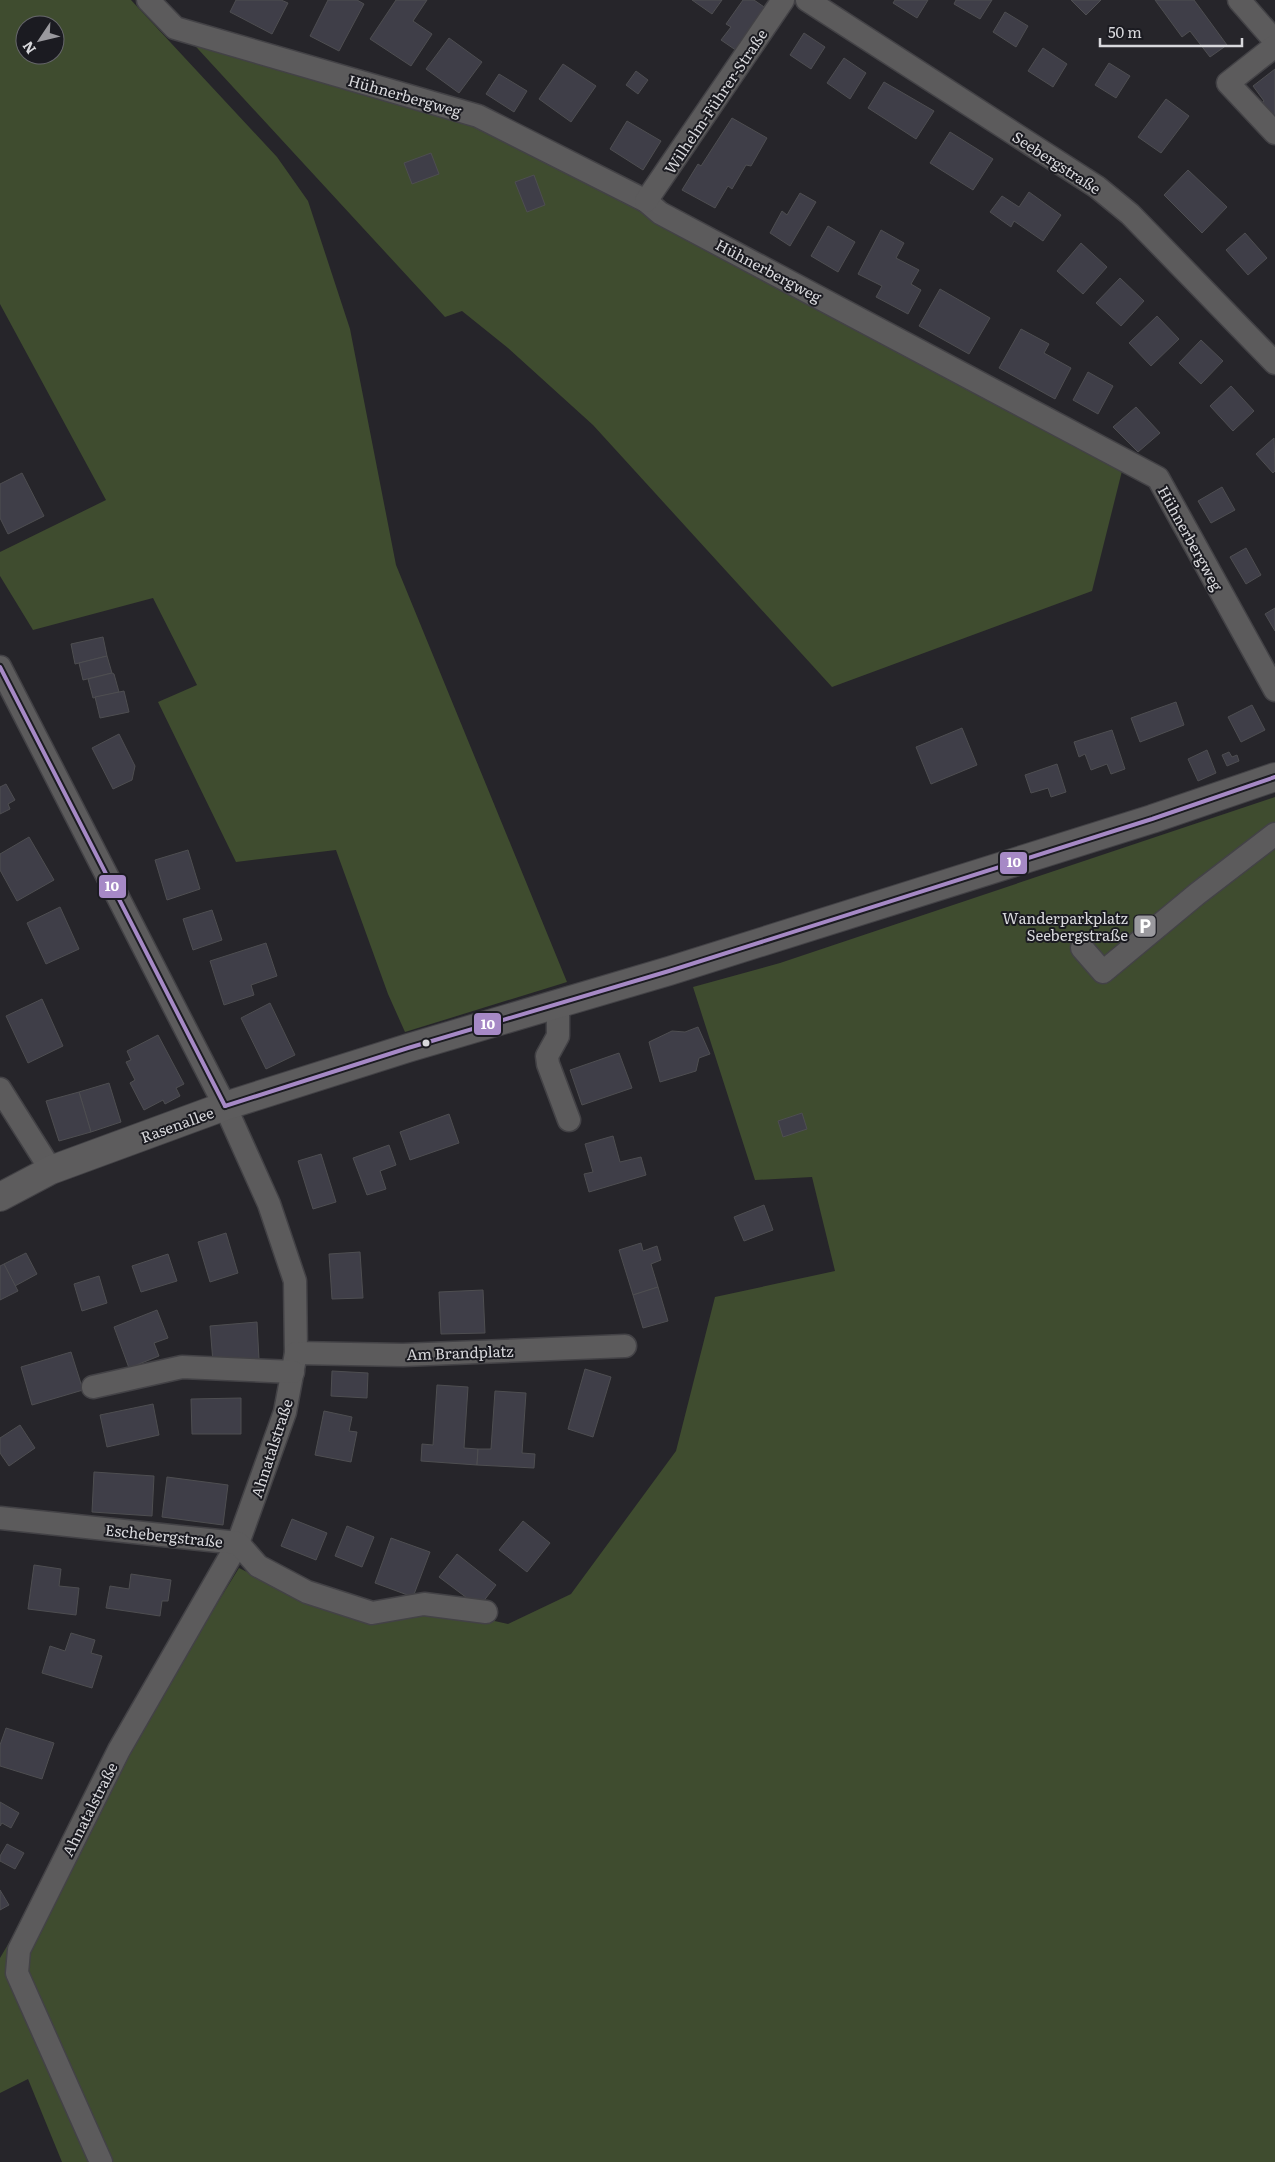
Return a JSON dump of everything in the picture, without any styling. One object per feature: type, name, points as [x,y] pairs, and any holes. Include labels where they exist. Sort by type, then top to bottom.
[{"type":"main road","name":"Rasenallee","points":[[0,1197],[51,1170],[226,1106],[408,1048],[669,971],[1152,819],[1275,777]]},
{"type":"street","name":"Hühnerbergweg","points":[[148,0],[176,28],[478,116],[646,201],[660,213],[1158,478],[1275,690]]},
{"type":"street","name":"Wilhelm-Führer-Straße","points":[[646,201],[783,0]]},
{"type":"street","name":"Seebergstraße","points":[[807,0],[1097,187],[1130,214],[1275,363]]},
{"type":"street","points":[[1239,0],[1275,41]]},
{"type":"street","points":[[1275,46],[1228,84],[1275,133]]},
{"type":"street","name":"Ahnatalstraße","points":[[3,680],[226,1106],[269,1204],[295,1281],[295,1363],[285,1412],[238,1543],[119,1750],[18,1950],[17,1973],[101,2162]]},
{"type":"street","points":[[1082,948],[1103,972],[1197,894],[1275,834]]},
{"type":"street","points":[[558,1004],[558,1036],[547,1056],[548,1064],[569,1120]]},
{"type":"street","points":[[0,1089],[51,1170]]},
{"type":"street","name":"Am Brandplatz","points":[[93,1388],[182,1367],[295,1363],[403,1354],[625,1346]]},
{"type":"street","name":"Eschebergstraße","points":[[0,1518],[238,1543],[258,1566],[307,1592],[372,1613],[424,1604],[486,1612]]},
{"type":"green space","points":[[0,0],[131,0],[277,157],[308,201],[350,329],[396,565],[567,982],[405,1032],[388,994],[336,850],[236,862],[158,702],[197,685],[153,598],[33,630],[0,576],[0,552],[106,500],[0,304]]},
{"type":"green space","points":[[187,37],[489,125],[642,206],[677,235],[1006,402],[1123,467],[1092,591],[832,687],[593,425],[508,348],[462,311],[445,317]]},
{"type":"green space","points":[[1275,797],[1275,2162],[62,2162],[28,2079],[0,2093],[0,1958],[239,1568],[280,1588],[419,1614],[463,1614],[508,1624],[571,1594],[676,1451],[715,1297],[835,1271],[812,1177],[755,1180],[693,987],[780,963]]},
{"type":"building","points":[[236,0],[281,0],[288,3],[272,34],[230,12]]},
{"type":"building","points":[[328,0],[357,0],[364,4],[339,51],[310,36]]},
{"type":"building","points":[[396,0],[427,0],[413,21],[432,34],[411,66],[370,39]]},
{"type":"building","points":[[692,0],[722,0],[712,14]]},
{"type":"building","points":[[743,0],[754,0],[770,11],[740,53],[721,40],[731,27],[726,24]]},
{"type":"building","points":[[895,0],[928,0],[917,18],[893,3]]},
{"type":"building","points":[[956,0],[992,0],[980,19],[954,4]]},
{"type":"building","points":[[1071,0],[1101,0],[1086,15]]},
{"type":"building","points":[[1155,0],[1194,0],[1227,45],[1210,57],[1190,31],[1182,37]]},
{"type":"building","points":[[1005,12],[1028,26],[1016,47],[993,32]]},
{"type":"building","points":[[804,33],[825,47],[811,69],[790,55]]},
{"type":"building","points":[[449,38],[482,62],[459,93],[426,69]]},
{"type":"building","points":[[1043,48],[1067,64],[1053,87],[1028,71]]},
{"type":"building","points":[[844,58],[866,73],[850,99],[827,83]]},
{"type":"building","points":[[1109,63],[1130,76],[1116,98],[1095,85]]},
{"type":"building","points":[[563,64],[596,86],[571,122],[539,99]]},
{"type":"building","points":[[1275,69],[1275,126],[1257,106],[1264,101],[1253,86]]},
{"type":"building","points":[[636,71],[648,80],[638,94],[626,85]]},
{"type":"building","points":[[499,74],[527,91],[514,112],[486,94]]},
{"type":"building","points":[[884,82],[934,111],[916,139],[868,108]]},
{"type":"building","points":[[1166,99],[1189,116],[1161,153],[1138,137]]},
{"type":"building","points":[[732,118],[767,138],[751,166],[746,165],[732,189],[728,186],[715,208],[682,190],[698,164],[701,166]]},
{"type":"building","points":[[627,121],[661,141],[643,170],[610,149]]},
{"type":"building","points":[[950,132],[993,159],[973,190],[930,163]]},
{"type":"building","points":[[431,153],[439,174],[412,184],[404,163]]},
{"type":"building","points":[[1188,170],[1227,207],[1202,233],[1164,195]]},
{"type":"building","points":[[534,175],[545,205],[527,212],[515,182]]},
{"type":"building","points":[[1029,192],[1061,215],[1043,241],[1014,221],[1011,227],[990,212],[1002,196],[1019,207]]},
{"type":"building","points":[[800,193],[816,202],[790,246],[770,233],[782,211],[787,215]]},
{"type":"building","points":[[828,226],[855,242],[838,272],[811,256]]},
{"type":"building","points":[[881,230],[904,243],[896,258],[919,270],[911,284],[921,290],[908,314],[876,297],[882,286],[858,274]]},
{"type":"building","points":[[1245,233],[1267,258],[1248,275],[1226,250]]},
{"type":"building","points":[[1081,243],[1107,267],[1083,294],[1057,271]]},
{"type":"building","points":[[1120,278],[1144,301],[1121,326],[1096,303]]},
{"type":"building","points":[[940,289],[990,318],[969,354],[919,326]]},
{"type":"building","points":[[1157,316],[1179,339],[1151,366],[1129,343]]},
{"type":"building","points":[[1021,329],[1049,344],[1044,353],[1071,368],[1055,399],[999,368]]},
{"type":"building","points":[[1201,340],[1223,361],[1201,384],[1179,363]]},
{"type":"building","points":[[1088,372],[1113,386],[1098,414],[1073,400]]},
{"type":"building","points":[[1231,386],[1254,411],[1233,431],[1210,406]]},
{"type":"building","points":[[1136,407],[1160,433],[1138,452],[1113,427]]},
{"type":"building","points":[[1274,438],[1275,471],[1273,473],[1256,454]]},
{"type":"building","points":[[22,473],[44,516],[8,534],[0,518],[0,484]]},
{"type":"building","points":[[1222,487],[1235,510],[1211,523],[1198,501]]},
{"type":"building","points":[[1246,548],[1261,575],[1246,584],[1230,557]]},
{"type":"building","points":[[1275,608],[1275,631],[1265,614]]},
{"type":"building","points":[[103,637],[107,656],[75,664],[71,644]]},
{"type":"building","points":[[107,656],[112,673],[83,680],[79,663]]},
{"type":"building","points":[[114,674],[119,692],[93,698],[88,679]]},
{"type":"building","points":[[124,691],[129,712],[100,718],[95,697]]},
{"type":"building","points":[[1176,702],[1184,725],[1140,742],[1131,718]]},
{"type":"building","points":[[1252,705],[1265,730],[1241,742],[1228,717]]},
{"type":"building","points":[[962,728],[977,765],[931,784],[916,747]]},
{"type":"building","points":[[1112,730],[1125,769],[1111,774],[1107,764],[1091,770],[1085,754],[1079,757],[1074,742]]},
{"type":"building","points":[[119,734],[135,766],[132,780],[113,789],[92,748]]},
{"type":"building","points":[[1207,750],[1216,773],[1198,781],[1188,759]]},
{"type":"building","points":[[1229,752],[1232,757],[1237,755],[1239,761],[1227,766],[1222,755]]},
{"type":"building","points":[[1057,764],[1066,792],[1051,797],[1048,788],[1031,793],[1025,775]]},
{"type":"building","points":[[6,784],[15,800],[8,804],[10,809],[0,814],[0,787]]},
{"type":"building","points":[[29,837],[54,880],[17,901],[0,870],[0,854]]},
{"type":"building","points":[[188,850],[200,889],[167,900],[155,860]]},
{"type":"building","points":[[60,907],[79,949],[46,964],[27,923]]},
{"type":"building","points":[[212,910],[222,940],[193,950],[183,919]]},
{"type":"building","points":[[266,943],[277,976],[251,985],[254,995],[224,1005],[210,961]]},
{"type":"building","points":[[42,999],[63,1046],[28,1063],[6,1016]]},
{"type":"building","points":[[270,1003],[295,1055],[266,1069],[241,1018]]},
{"type":"building","points":[[698,1027],[710,1054],[699,1058],[696,1071],[660,1082],[649,1042],[672,1031],[685,1032]]},
{"type":"building","points":[[158,1035],[184,1084],[176,1088],[180,1096],[165,1104],[163,1100],[144,1110],[130,1083],[135,1080],[126,1062],[131,1060],[127,1051]]},
{"type":"building","points":[[619,1053],[632,1088],[582,1105],[570,1070]]},
{"type":"building","points":[[109,1083],[121,1122],[91,1132],[79,1092]]},
{"type":"building","points":[[79,1092],[91,1132],[59,1141],[46,1101]]},
{"type":"building","points":[[802,1113],[807,1129],[783,1137],[778,1121]]},
{"type":"building","points":[[449,1114],[459,1143],[410,1160],[400,1132]]},
{"type":"building","points":[[613,1136],[620,1162],[641,1157],[646,1175],[589,1192],[584,1174],[593,1172],[585,1144]]},
{"type":"building","points":[[389,1145],[396,1165],[380,1171],[386,1189],[367,1195],[353,1158]]},
{"type":"building","points":[[321,1154],[336,1202],[313,1209],[298,1161]]},
{"type":"building","points":[[764,1205],[773,1230],[744,1241],[734,1217]]},
{"type":"building","points":[[226,1233],[238,1273],[210,1282],[198,1242]]},
{"type":"building","points":[[641,1243],[643,1251],[657,1246],[661,1260],[651,1264],[658,1287],[633,1295],[619,1250]]},
{"type":"building","points":[[360,1252],[363,1298],[332,1299],[329,1254]]},
{"type":"building","points":[[26,1253],[37,1274],[15,1286],[4,1264]]},
{"type":"building","points":[[168,1254],[177,1281],[141,1292],[132,1266]]},
{"type":"building","points":[[4,1264],[18,1291],[0,1300],[0,1266]]},
{"type":"building","points":[[99,1276],[107,1303],[82,1311],[74,1284]]},
{"type":"building","points":[[658,1287],[668,1321],[643,1328],[633,1295]]},
{"type":"building","points":[[483,1290],[485,1333],[441,1334],[439,1292]]},
{"type":"building","points":[[157,1310],[168,1338],[154,1343],[159,1356],[129,1368],[114,1327]]},
{"type":"building","points":[[257,1322],[259,1359],[213,1362],[210,1326]]},
{"type":"building","points":[[71,1352],[83,1390],[32,1405],[21,1367]]},
{"type":"building","points":[[585,1369],[611,1377],[593,1437],[568,1429]]},
{"type":"building","points":[[332,1371],[368,1373],[367,1398],[331,1396]]},
{"type":"building","points":[[437,1385],[468,1387],[464,1448],[478,1449],[477,1465],[421,1461],[422,1444],[433,1445]]},
{"type":"building","points":[[495,1391],[526,1393],[522,1453],[535,1454],[534,1468],[477,1465],[478,1449],[491,1449]]},
{"type":"building","points":[[241,1398],[241,1434],[192,1434],[191,1399]]},
{"type":"building","points":[[153,1404],[159,1435],[107,1447],[100,1415]]},
{"type":"building","points":[[324,1411],[352,1417],[349,1431],[357,1432],[351,1462],[315,1455]]},
{"type":"building","points":[[20,1425],[35,1448],[9,1466],[0,1453],[0,1438]]},
{"type":"building","points":[[94,1472],[154,1476],[152,1516],[92,1512]]},
{"type":"building","points":[[167,1477],[228,1485],[223,1525],[162,1517]]},
{"type":"building","points":[[292,1519],[327,1533],[316,1560],[281,1546]]},
{"type":"building","points":[[523,1521],[550,1543],[527,1572],[499,1550]]},
{"type":"building","points":[[347,1526],[374,1537],[362,1567],[335,1556]]},
{"type":"building","points":[[391,1538],[430,1552],[413,1597],[375,1583]]},
{"type":"building","points":[[457,1554],[496,1585],[479,1607],[439,1577]]},
{"type":"building","points":[[34,1565],[61,1569],[59,1586],[79,1588],[76,1615],[28,1609]]},
{"type":"building","points":[[131,1574],[171,1580],[168,1601],[162,1601],[160,1616],[106,1608],[110,1586],[129,1589]]},
{"type":"building","points":[[71,1633],[95,1640],[91,1653],[102,1656],[92,1688],[42,1673],[50,1646],[65,1651]]},
{"type":"building","points":[[6,1728],[54,1743],[42,1779],[0,1766],[0,1745]]},
{"type":"building","points":[[0,1802],[19,1813],[11,1828],[2,1823],[0,1826]]},
{"type":"building","points":[[7,1844],[24,1853],[15,1869],[0,1861],[0,1856]]},
{"type":"building","points":[[0,1890],[9,1905],[0,1910]]},
{"type":"transit line","name":"10","points":[[0,667],[225,1106]]},
{"type":"transit line","name":"10","points":[[225,1106],[408,1048],[669,971],[1152,819],[1275,777]]},
{"type":"place","name":"Wanderparkplatz Seebergstraße","points":[[1145,926]]}]
